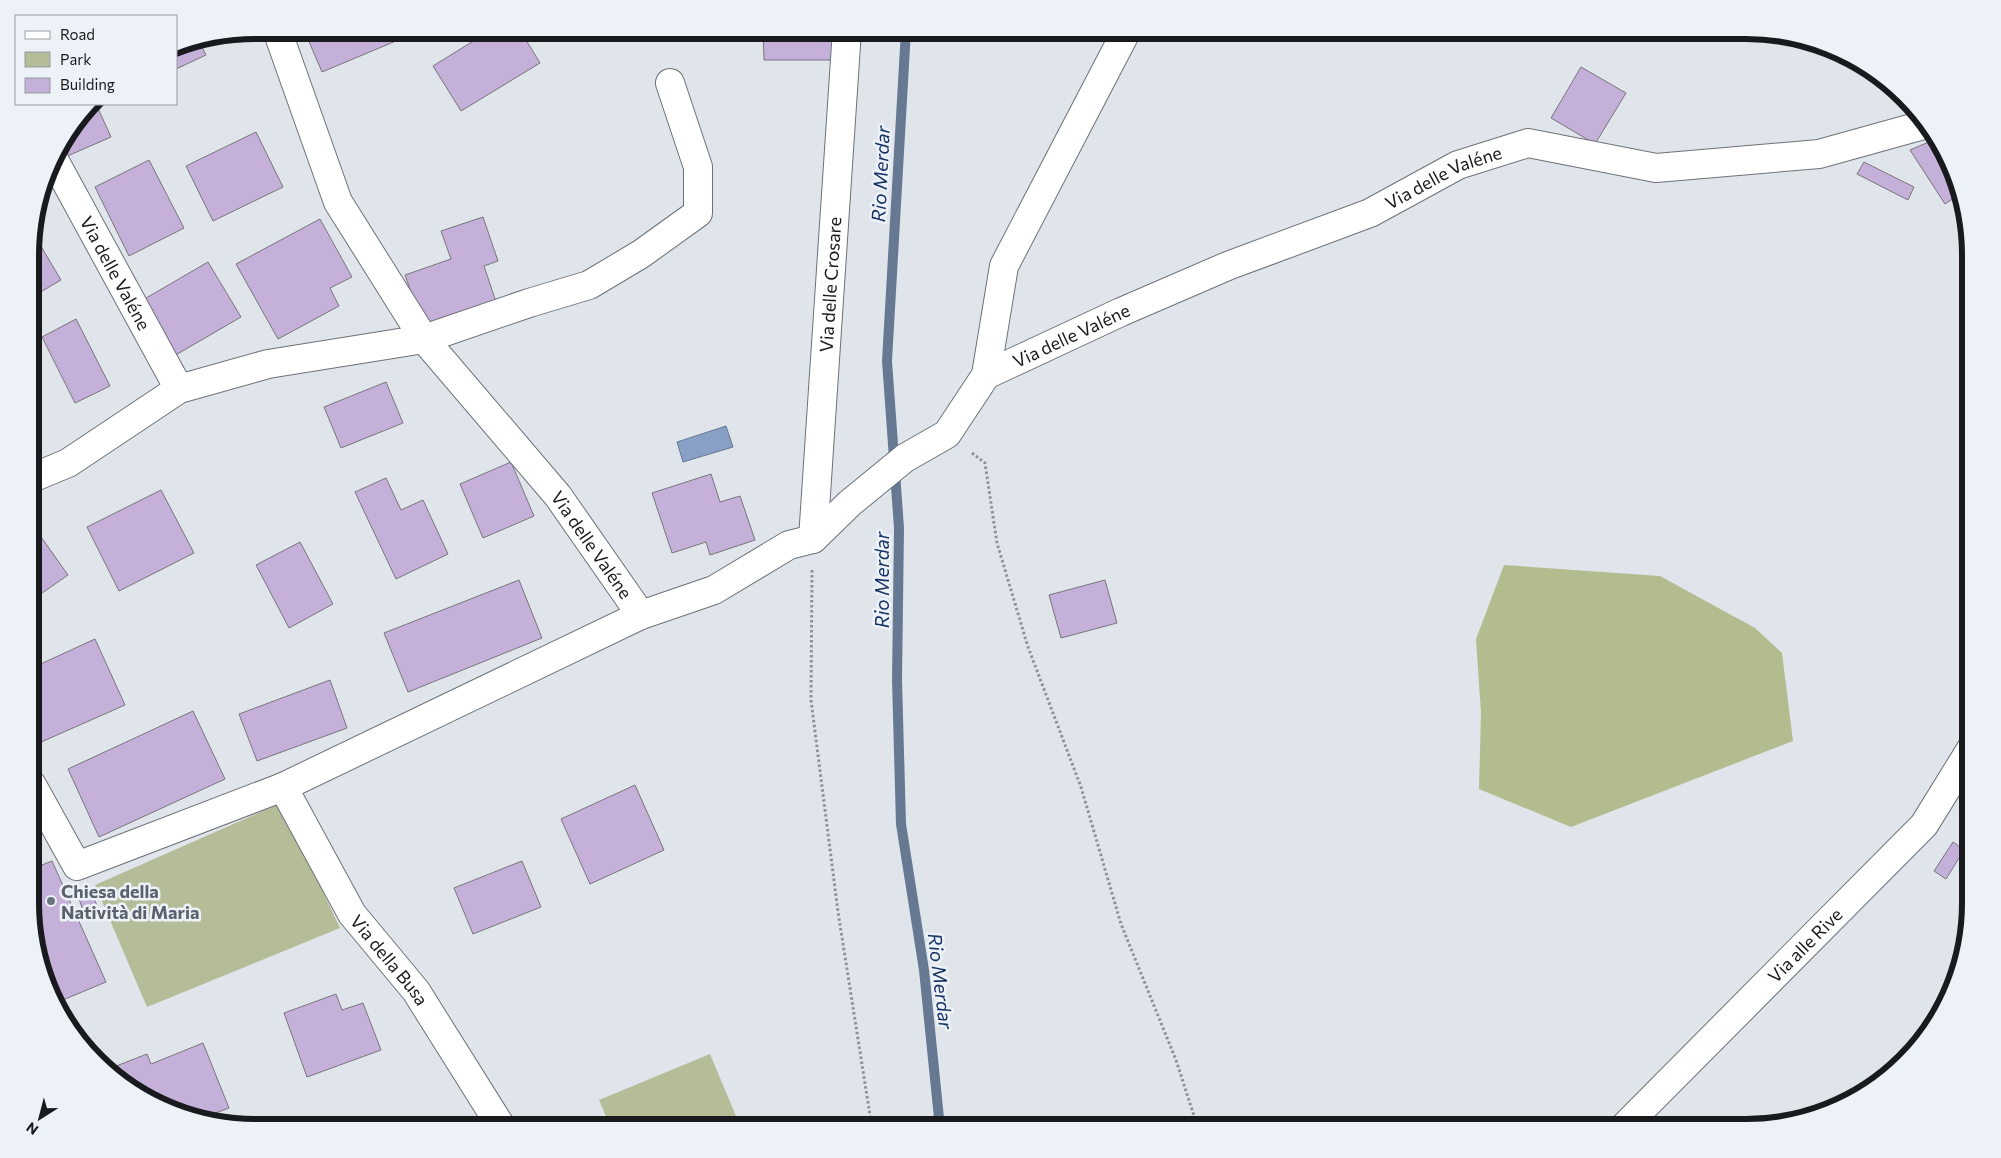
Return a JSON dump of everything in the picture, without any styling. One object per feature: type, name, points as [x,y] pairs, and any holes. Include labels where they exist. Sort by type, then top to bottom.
[{"type":"street","name":"Via delle Valéne","points":[[280,39],[338,202],[424,339],[558,496],[641,615],[714,590],[789,545],[813,539],[850,503],[905,458],[948,434],[986,375],[1004,266],[1122,39]]},
{"type":"street","name":"Via delle Crosare","points":[[813,539],[846,39]]},
{"type":"street","points":[[39,475],[68,463],[178,389],[268,364],[424,339],[529,303],[589,285],[641,254],[698,213],[698,166],[670,83]]},
{"type":"street","name":"Via delle Valéne","points":[[986,375],[1230,264],[1370,212],[1458,165],[1528,143],[1656,168],[1819,154],[1920,126]]},
{"type":"street","name":"Via delle Valéne","points":[[58,166],[178,389]]},
{"type":"street","points":[[39,798],[77,866],[283,787],[641,615]]},
{"type":"street","name":"Via alle Rive","points":[[1632,1119],[1924,825],[1962,762]]},
{"type":"street","name":"Via della Busa","points":[[283,787],[352,914],[416,991],[496,1119]]},
{"type":"path","points":[[948,434],[985,463],[997,543],[1028,647],[1081,787],[1121,924],[1176,1060],[1195,1119]]},
{"type":"path","points":[[813,539],[811,700],[838,912],[871,1119]]},
{"type":"green space","points":[[1504,565],[1660,576],[1755,628],[1782,653],[1793,741],[1571,827],[1479,789],[1481,713],[1476,639]]},
{"type":"green space","points":[[281,803],[340,928],[147,1007],[95,885]]},
{"type":"green space","points":[[710,1054],[737,1119],[607,1119],[599,1100]]},
{"type":"water","points":[[726,426],[733,447],[683,462],[677,442]]},
{"type":"building","points":[[308,39],[401,39],[322,72]]},
{"type":"building","points":[[476,39],[525,39],[540,63],[461,111],[433,66]]},
{"type":"building","points":[[763,39],[838,39],[839,60],[764,60]]},
{"type":"building","points":[[201,46],[206,55],[178,68],[178,53]]},
{"type":"building","points":[[1581,67],[1626,93],[1595,144],[1551,118]]},
{"type":"building","points":[[97,107],[111,137],[61,159],[83,123]]},
{"type":"building","points":[[256,132],[283,187],[213,221],[186,166]]},
{"type":"building","points":[[1930,142],[1946,172],[1955,198],[1945,204],[1910,150]]},
{"type":"building","points":[[149,160],[184,228],[129,256],[95,187]]},
{"type":"building","points":[[1864,162],[1914,187],[1908,200],[1857,174]]},
{"type":"building","points":[[483,217],[498,261],[484,266],[496,302],[423,326],[405,275],[451,259],[441,231]]},
{"type":"building","points":[[320,219],[352,277],[330,288],[339,306],[278,339],[236,264]]},
{"type":"building","points":[[39,243],[61,280],[39,293]]},
{"type":"building","points":[[208,262],[241,317],[174,356],[141,301]]},
{"type":"building","points":[[76,319],[110,386],[75,403],[42,337]]},
{"type":"building","points":[[386,382],[403,423],[341,448],[324,407]]},
{"type":"building","points":[[511,462],[534,516],[483,538],[460,484]]},
{"type":"building","points":[[711,474],[720,502],[740,496],[755,540],[710,555],[706,542],[672,553],[652,493]]},
{"type":"building","points":[[386,478],[401,510],[423,500],[448,554],[396,579],[355,492]]},
{"type":"building","points":[[161,490],[194,553],[119,591],[87,527]]},
{"type":"building","points":[[39,534],[68,575],[39,595]]},
{"type":"building","points":[[300,542],[333,604],[289,628],[256,565]]},
{"type":"building","points":[[519,580],[542,638],[408,692],[384,633]]},
{"type":"building","points":[[1105,580],[1117,623],[1061,638],[1049,595]]},
{"type":"building","points":[[95,639],[125,705],[39,743],[39,665]]},
{"type":"building","points":[[330,680],[347,728],[257,761],[239,714]]},
{"type":"building","points":[[193,711],[225,779],[99,837],[68,769]]},
{"type":"building","points":[[635,785],[664,850],[590,884],[561,819]]},
{"type":"building","points":[[1953,842],[1962,849],[1962,853],[1946,879],[1934,871]]},
{"type":"building","name":"Chiesa della Natività di Maria","points":[[52,861],[106,982],[62,1000],[50,973],[43,945],[39,917],[39,866]]},
{"type":"building","points":[[522,861],[541,907],[473,934],[454,888]]},
{"type":"building","points":[[92,894],[98,908],[84,913],[78,896]]},
{"type":"building","points":[[336,994],[342,1010],[363,1003],[381,1050],[307,1077],[284,1013]]},
{"type":"building","points":[[203,1043],[229,1108],[211,1115],[185,1108],[159,1097],[113,1067],[147,1054],[151,1064]]},
{"type":"waterway","name":"Rio Merdar","points":[[905,39],[887,361],[899,528],[897,680],[901,824],[924,970],[939,1119]]},
{"type":"place","name":"Chiesa della Natività di Maria","points":[[51,901]]}]
